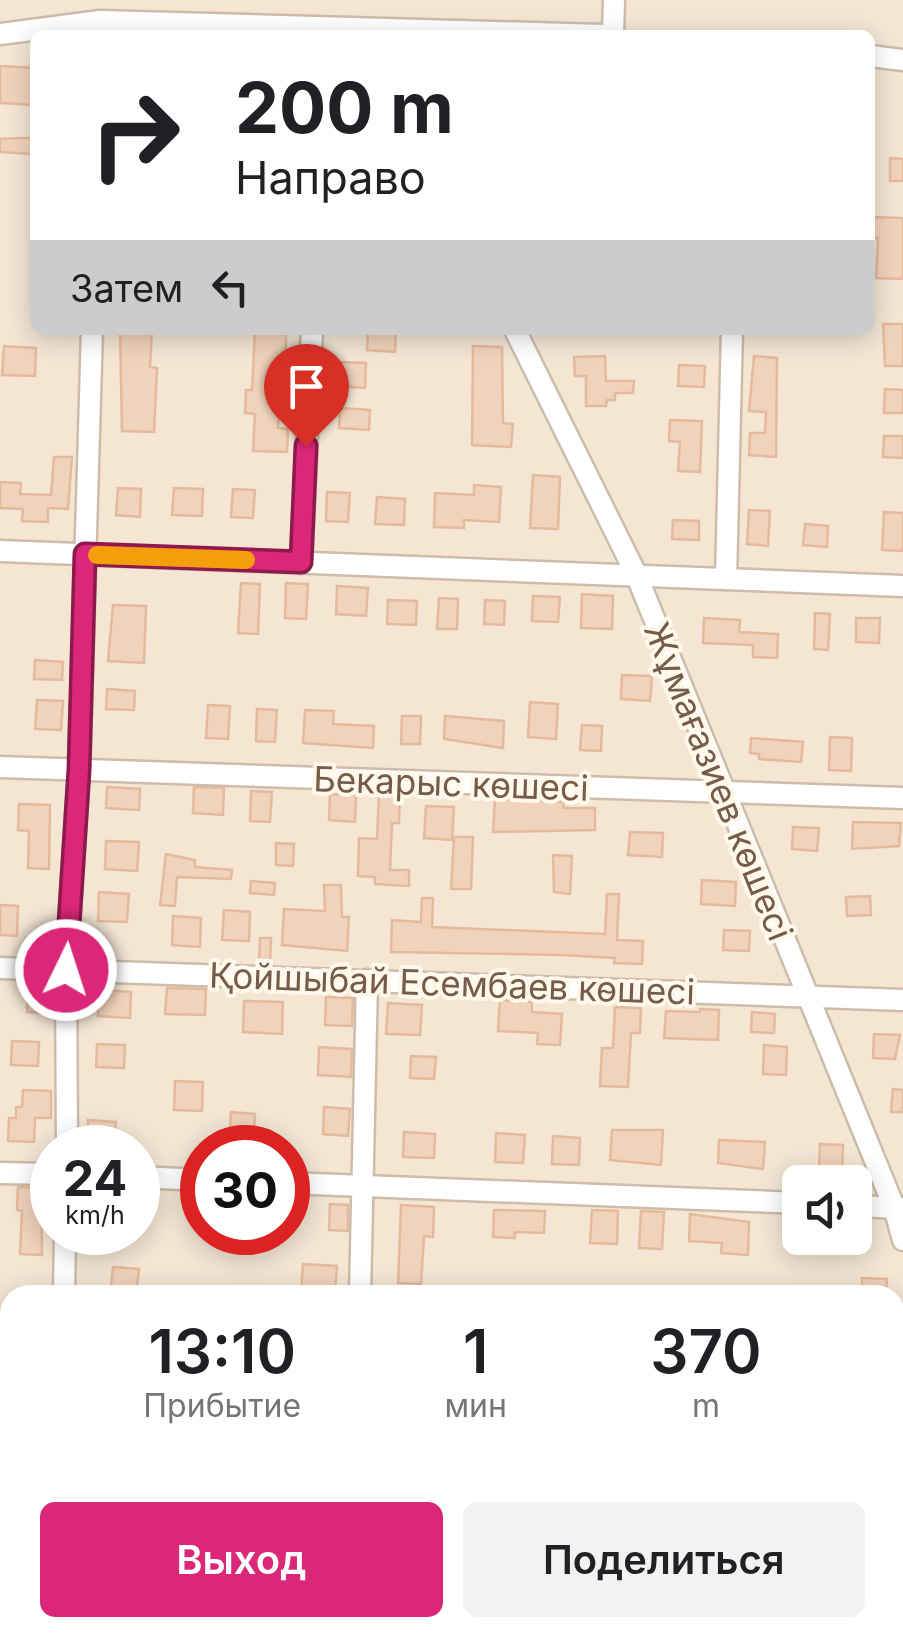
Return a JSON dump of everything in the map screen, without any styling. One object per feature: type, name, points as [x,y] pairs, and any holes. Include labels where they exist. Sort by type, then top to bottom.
[{"type":"street","points":[[613,30],[614,0]]},
{"type":"street","points":[[67,30],[281,30]]},
{"type":"street","points":[[0,34],[30,32]]},
{"type":"street","points":[[875,57],[903,60]]},
{"type":"street","points":[[67,1125],[66,970],[79,770],[92,335]]},
{"type":"street","points":[[301,562],[312,335]]},
{"type":"street","name":"Жұмағазиев көшесі","points":[[517,335],[636,574],[805,995],[898,1207],[903,1240]]},
{"type":"street","points":[[726,579],[732,335]]},
{"type":"street","points":[[0,551],[903,586]]},
{"type":"street","name":"Бекарыс көшесі","points":[[0,767],[903,798]]},
{"type":"street","name":"Қойшыбай Есембаев көшесі","points":[[0,968],[903,1000]]},
{"type":"street","points":[[360,1285],[367,980]]},
{"type":"street","points":[[0,1173],[30,1174]]},
{"type":"street","points":[[310,1184],[782,1203]]},
{"type":"street","points":[[872,1206],[898,1207]]},
{"type":"street","points":[[64,1285],[65,1255]]},
{"type":"shaded area","points":[[0,0],[903,0],[903,1285],[0,1285]]},
{"type":"building","points":[[0,66],[30,68],[30,105],[0,103]]},
{"type":"building","points":[[30,138],[30,154],[0,152],[0,139]]},
{"type":"building","points":[[890,158],[903,159],[903,181],[890,181]]},
{"type":"building","points":[[875,217],[903,218],[903,279],[876,278]]},
{"type":"building","points":[[883,324],[903,324],[903,366],[885,366]]},
{"type":"building","points":[[120,335],[152,335],[150,367],[157,368],[154,432],[122,431]]},
{"type":"building","points":[[255,335],[286,335],[286,376],[281,376],[278,428],[288,429],[287,452],[253,451],[255,414],[245,413],[246,390],[252,390]]},
{"type":"building","points":[[368,335],[396,335],[395,352],[367,350]]},
{"type":"building","points":[[4,346],[36,348],[35,376],[2,375]]},
{"type":"building","points":[[473,346],[502,347],[503,423],[513,424],[511,447],[472,445]]},
{"type":"building","points":[[605,356],[606,381],[634,381],[633,393],[615,393],[615,400],[607,400],[606,406],[586,406],[586,376],[575,376],[574,357]]},
{"type":"building","points":[[754,356],[777,358],[776,457],[749,455],[750,433],[765,433],[766,412],[749,411]]},
{"type":"building","points":[[338,362],[366,363],[365,388],[337,386]]},
{"type":"building","points":[[679,365],[705,366],[704,387],[678,386]]},
{"type":"building","points":[[885,389],[903,390],[903,413],[884,413]]},
{"type":"building","points":[[340,408],[370,410],[369,430],[339,428]]},
{"type":"building","points":[[670,420],[702,421],[700,472],[678,471],[680,442],[669,441]]},
{"type":"building","points":[[884,436],[903,436],[903,458],[883,457]]},
{"type":"building","points":[[54,457],[72,457],[68,509],[48,508],[48,522],[22,521],[23,509],[0,508],[0,482],[21,483],[20,494],[51,495]]},
{"type":"building","points":[[533,475],[560,477],[558,529],[530,528]]},
{"type":"building","points":[[474,485],[501,487],[499,522],[464,520],[464,528],[434,527],[435,493],[474,495]]},
{"type":"building","points":[[118,488],[141,489],[140,517],[116,515]]},
{"type":"building","points":[[174,488],[203,489],[202,516],[172,515]]},
{"type":"building","points":[[233,489],[255,490],[253,518],[231,517]]},
{"type":"building","points":[[327,492],[350,493],[348,522],[326,521]]},
{"type":"building","points":[[377,497],[405,499],[404,525],[375,524]]},
{"type":"building","points":[[749,510],[770,511],[768,546],[747,544]]},
{"type":"building","points":[[884,512],[903,513],[903,551],[882,550]]},
{"type":"building","points":[[673,520],[699,521],[699,540],[672,539]]},
{"type":"building","points":[[805,524],[828,526],[827,547],[803,545]]},
{"type":"building","points":[[241,583],[260,584],[258,634],[238,633]]},
{"type":"building","points":[[286,583],[308,584],[306,619],[285,618]]},
{"type":"building","points":[[337,586],[368,588],[366,616],[336,614]]},
{"type":"building","points":[[582,594],[613,596],[612,629],[581,628]]},
{"type":"building","points":[[533,596],[560,597],[558,622],[532,621]]},
{"type":"building","points":[[439,598],[458,599],[457,629],[437,629]]},
{"type":"building","points":[[388,600],[417,601],[416,625],[387,624]]},
{"type":"building","points":[[485,600],[505,601],[504,625],[484,624]]},
{"type":"building","points":[[113,605],[146,606],[144,663],[108,661]]},
{"type":"building","points":[[815,613],[830,614],[828,650],[814,649]]},
{"type":"building","points":[[704,618],[740,620],[739,632],[778,634],[777,658],[753,657],[753,645],[703,643]]},
{"type":"building","points":[[856,618],[880,618],[879,643],[856,642]]},
{"type":"building","points":[[35,660],[63,662],[62,680],[34,679]]},
{"type":"building","points":[[622,675],[652,676],[650,701],[621,699]]},
{"type":"building","points":[[107,689],[135,691],[134,710],[106,709]]},
{"type":"building","points":[[37,700],[63,701],[61,730],[35,729]]},
{"type":"building","points":[[530,702],[558,704],[556,739],[528,737]]},
{"type":"building","points":[[208,705],[230,706],[228,739],[206,738]]},
{"type":"building","points":[[257,709],[277,710],[275,742],[256,741]]},
{"type":"building","points":[[305,710],[334,711],[333,724],[374,726],[373,748],[303,743]]},
{"type":"building","points":[[402,716],[421,716],[420,744],[401,744]]},
{"type":"building","points":[[445,716],[504,721],[503,748],[444,739]]},
{"type":"building","points":[[582,725],[602,726],[601,751],[580,750]]},
{"type":"building","points":[[830,737],[852,738],[851,771],[829,770]]},
{"type":"building","points":[[751,738],[803,742],[801,762],[759,759],[759,754],[750,753]]},
{"type":"building","points":[[107,787],[140,789],[139,810],[106,808]]},
{"type":"building","points":[[194,787],[224,788],[223,815],[193,813]]},
{"type":"building","points":[[251,791],[272,792],[270,822],[250,821]]},
{"type":"building","points":[[330,794],[356,795],[355,822],[329,820]]},
{"type":"building","points":[[379,794],[400,795],[399,823],[392,823],[390,870],[409,870],[409,886],[375,884],[375,877],[358,876],[359,838],[377,839]]},
{"type":"building","points":[[495,799],[564,802],[563,808],[595,808],[595,830],[493,832]]},
{"type":"building","points":[[19,804],[50,805],[49,869],[28,868],[29,831],[18,830]]},
{"type":"building","points":[[426,806],[454,807],[452,840],[424,838]]},
{"type":"building","points":[[853,822],[901,823],[899,846],[852,849]]},
{"type":"building","points":[[793,827],[819,828],[817,851],[792,849]]},
{"type":"building","points":[[630,832],[663,833],[662,857],[628,855]]},
{"type":"building","points":[[454,837],[473,837],[471,889],[451,889]]},
{"type":"building","points":[[106,841],[139,842],[137,871],[105,869]]},
{"type":"building","points":[[276,843],[294,844],[293,866],[276,865]]},
{"type":"building","points":[[166,854],[195,860],[195,867],[232,870],[231,879],[177,877],[175,906],[160,905]]},
{"type":"building","points":[[553,855],[572,856],[570,894],[554,892]]},
{"type":"building","points":[[702,880],[736,882],[735,906],[701,904]]},
{"type":"building","points":[[251,881],[275,883],[274,895],[250,893]]},
{"type":"building","points":[[324,885],[341,885],[342,917],[349,917],[347,951],[282,945],[284,909],[325,911]]},
{"type":"building","points":[[99,892],[129,894],[127,922],[98,921]]},
{"type":"building","points":[[607,894],[619,894],[617,940],[643,941],[642,964],[614,963],[615,958],[560,955],[391,952],[392,920],[421,922],[422,898],[433,898],[432,927],[605,934]]},
{"type":"building","points":[[870,896],[871,915],[847,916],[846,897]]},
{"type":"building","points":[[0,905],[18,906],[17,936],[0,935]]},
{"type":"building","points":[[224,910],[250,912],[249,941],[222,940]]},
{"type":"building","points":[[173,916],[201,918],[200,947],[172,945]]},
{"type":"building","points":[[724,930],[750,931],[749,951],[723,950]]},
{"type":"building","points":[[260,938],[271,938],[270,964],[259,963]]},
{"type":"building","points":[[28,986],[52,987],[52,1013],[27,1012]]},
{"type":"building","points":[[167,988],[206,989],[205,1015],[165,1014]]},
{"type":"building","points":[[99,990],[131,992],[130,1018],[98,1016]]},
{"type":"building","points":[[326,997],[353,998],[352,1026],[325,1025]]},
{"type":"building","points":[[500,1000],[532,1002],[532,1012],[562,1014],[560,1045],[537,1044],[538,1033],[498,1031]]},
{"type":"building","points":[[244,1001],[283,1002],[282,1034],[243,1032]]},
{"type":"building","points":[[388,1003],[422,1005],[420,1035],[386,1034]]},
{"type":"building","points":[[615,1007],[641,1008],[640,1033],[631,1033],[628,1087],[600,1086],[602,1048],[613,1048]]},
{"type":"building","points":[[719,1010],[718,1040],[664,1038],[666,1011]]},
{"type":"building","points":[[752,1012],[775,1014],[774,1033],[751,1032]]},
{"type":"building","points":[[874,1034],[900,1035],[895,1059],[873,1058]]},
{"type":"building","points":[[12,1041],[39,1042],[38,1066],[11,1065]]},
{"type":"building","points":[[97,1044],[125,1045],[124,1068],[96,1067]]},
{"type":"building","points":[[764,1045],[787,1047],[786,1075],[763,1074]]},
{"type":"building","points":[[319,1047],[352,1049],[351,1077],[318,1075]]},
{"type":"building","points":[[411,1056],[436,1057],[434,1079],[410,1078]]},
{"type":"building","points":[[175,1081],[203,1082],[202,1111],[174,1110]]},
{"type":"building","points":[[893,1089],[903,1090],[903,1112],[891,1112]]},
{"type":"building","points":[[23,1090],[51,1091],[51,1118],[35,1118],[35,1125],[30,1125],[30,1142],[8,1141],[9,1118],[16,1118],[16,1107],[22,1107]]},
{"type":"building","points":[[324,1107],[350,1109],[348,1136],[323,1134]]},
{"type":"building","points":[[231,1112],[255,1114],[254,1125],[230,1125]]},
{"type":"building","points":[[88,1120],[116,1122],[116,1125],[88,1125]]},
{"type":"building","points":[[612,1130],[663,1130],[661,1165],[610,1160]]},
{"type":"building","points":[[404,1132],[435,1134],[434,1158],[403,1157]]},
{"type":"building","points":[[496,1133],[525,1135],[523,1163],[495,1162]]},
{"type":"building","points":[[553,1136],[580,1138],[579,1165],[552,1164]]},
{"type":"building","points":[[719,1140],[765,1142],[763,1169],[718,1163]]},
{"type":"building","points":[[820,1144],[843,1145],[842,1165],[819,1165]]},
{"type":"building","points":[[18,1187],[30,1188],[30,1254],[20,1254],[22,1211],[17,1210]]},
{"type":"building","points":[[330,1204],[348,1205],[348,1231],[329,1230]]},
{"type":"building","points":[[401,1205],[434,1207],[433,1237],[424,1236],[421,1284],[398,1283]]},
{"type":"building","points":[[494,1210],[545,1211],[544,1233],[515,1232],[515,1238],[493,1237]]},
{"type":"building","points":[[592,1210],[618,1211],[617,1244],[590,1243]]},
{"type":"building","points":[[641,1211],[664,1212],[662,1249],[639,1248]]},
{"type":"building","points":[[690,1214],[749,1222],[748,1255],[721,1253],[722,1243],[689,1241]]},
{"type":"building","points":[[303,1264],[337,1266],[336,1285],[302,1285]]},
{"type":"building","points":[[113,1267],[139,1269],[137,1285],[111,1285]]},
{"type":"building","points":[[862,1278],[887,1279],[887,1285],[862,1285]]},
{"type":"slow traffic","points":[[97,555],[246,560]]},
{"type":"route","points":[[66,970],[79,770],[85,554],[301,562],[306,446]]}]
